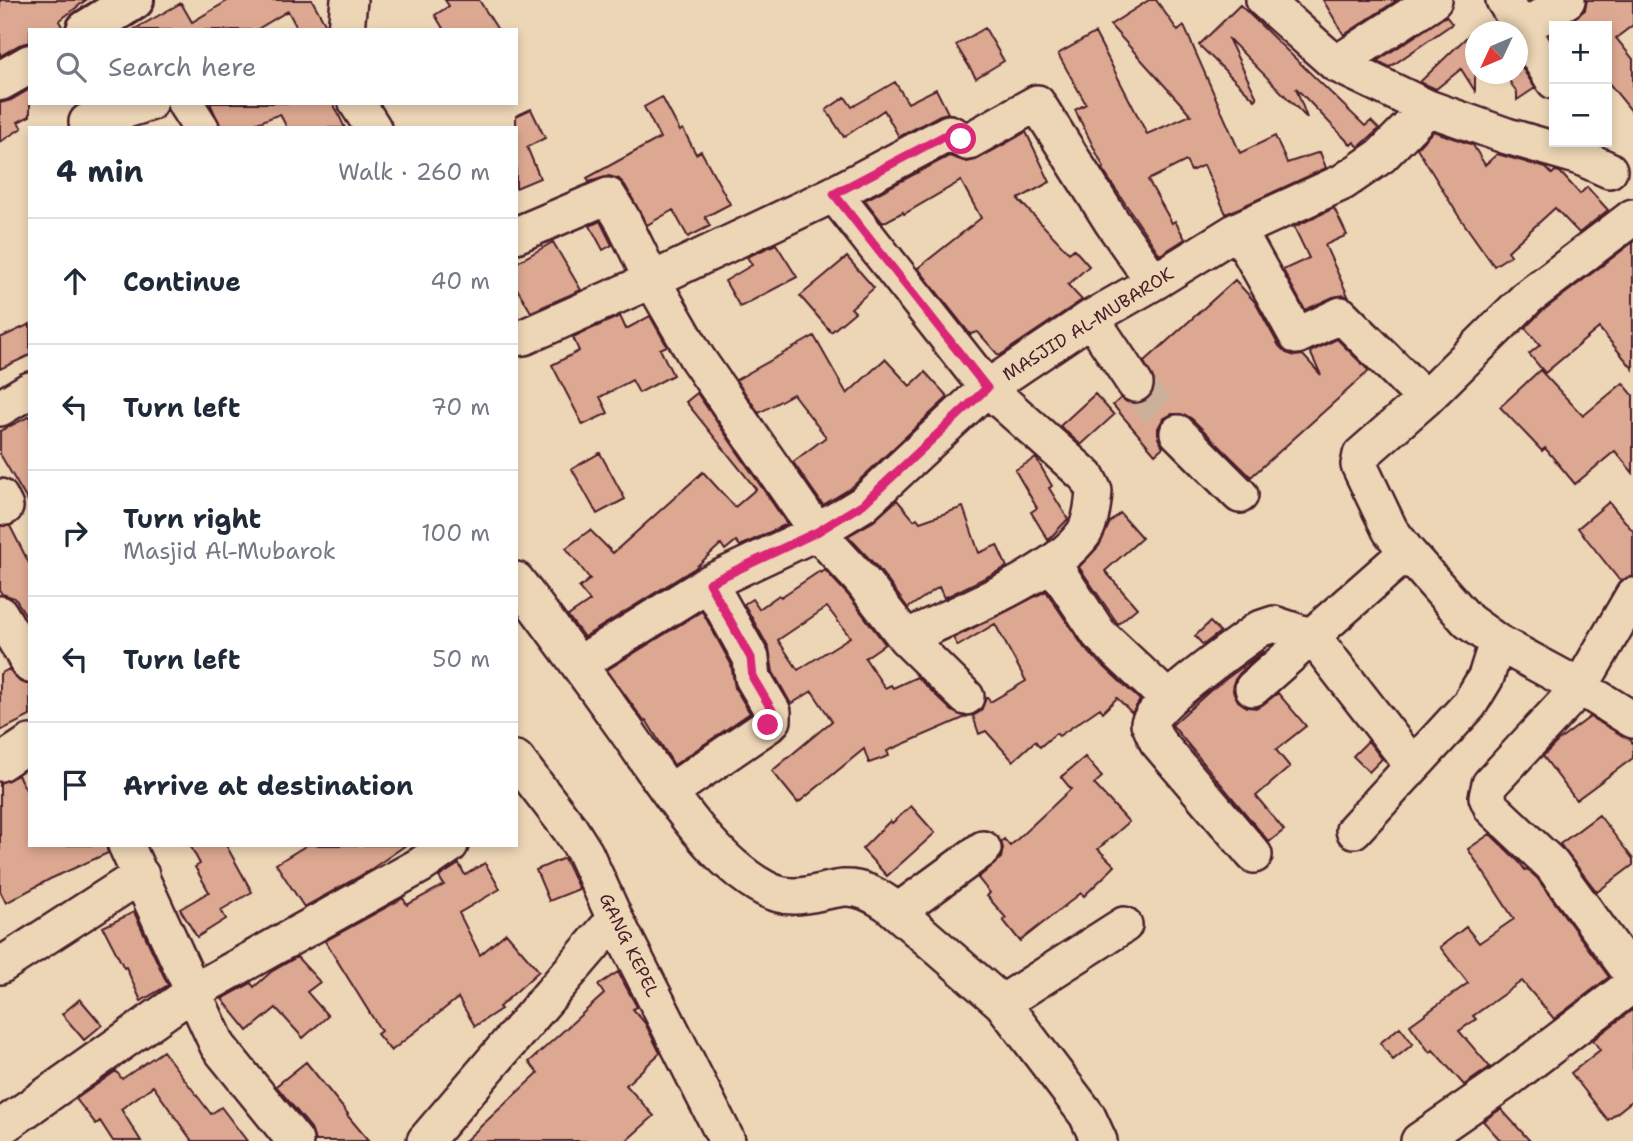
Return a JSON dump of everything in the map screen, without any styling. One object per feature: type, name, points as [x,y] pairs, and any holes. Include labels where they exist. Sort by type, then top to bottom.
[{"type":"main road","points":[[89,28],[134,0]]},
{"type":"main road","points":[[0,81],[28,65]]},
{"type":"street","points":[[346,28],[349,0]]},
{"type":"street","points":[[1264,0],[1336,64],[1428,108],[1507,136],[1580,157],[1600,156],[1633,206]]},
{"type":"street","points":[[1336,64],[1434,0]]},
{"type":"street","points":[[1549,74],[1513,14],[1567,0]]},
{"type":"street","points":[[518,338],[652,281],[834,194],[950,133],[967,142],[1037,103],[1112,222],[1154,282]]},
{"type":"street","points":[[84,118],[140,105]]},
{"type":"street","points":[[186,105],[200,126]]},
{"type":"street","points":[[358,105],[372,126]]},
{"type":"street","name":"MASJID AL-MUBAROK","points":[[579,664],[709,583],[817,532],[863,504],[987,388],[1091,318],[1238,230],[1343,182],[1381,156],[1428,108]]},
{"type":"street","points":[[834,194],[987,388],[1087,477],[1094,491],[1084,532],[1052,563],[1030,577],[906,638]]},
{"type":"street","points":[[518,234],[608,196],[652,281],[697,358],[817,532],[863,582],[906,638],[966,697]]},
{"type":"street","points":[[1633,217],[1528,297],[1425,398],[1361,456],[1359,465],[1390,530],[1468,621],[1497,642],[1580,687],[1633,720]]},
{"type":"street","points":[[1238,230],[1297,336],[1340,315],[1425,398]]},
{"type":"street","points":[[1091,318],[1135,384]]},
{"type":"street","points":[[0,408],[28,391]]},
{"type":"street","points":[[1178,433],[1240,495]]},
{"type":"street","points":[[1253,688],[1407,552]]},
{"type":"street","points":[[1052,563],[1099,634],[1168,699]]},
{"type":"street","points":[[518,583],[670,792],[722,857],[766,889],[791,897],[804,897],[845,888],[859,889],[873,894],[897,912],[1002,1003],[1087,1115],[1099,1141]]},
{"type":"street","points":[[670,792],[773,720],[773,712],[753,678],[751,658],[709,583]]},
{"type":"street","points":[[1633,596],[1580,687],[1490,783],[1487,797],[1492,808],[1552,865],[1633,976]]},
{"type":"street","points":[[0,614],[28,662]]},
{"type":"street","points":[[1254,856],[1150,730],[1149,723],[1168,699],[1259,629],[1274,624],[1313,637],[1413,766]]},
{"type":"street","points":[[1354,830],[1469,705],[1486,677],[1497,642]]},
{"type":"street","points":[[0,764],[28,744]]},
{"type":"street","name":"GANG KEPEL","points":[[523,781],[585,853],[615,919],[727,1141]]},
{"type":"street","points":[[8,1124],[193,992],[421,865],[447,847]]},
{"type":"street","points":[[897,912],[983,849]]},
{"type":"street","points":[[0,966],[133,860],[218,1046],[295,1141]]},
{"type":"street","points":[[444,1134],[468,1090],[615,919]]},
{"type":"street","points":[[1002,1003],[1124,925]]},
{"type":"street","points":[[1419,1141],[1503,1083],[1633,985]]},
{"type":"building","points":[[0,0],[86,0],[59,21],[63,28],[28,28],[28,43],[0,56]]},
{"type":"building","points":[[229,0],[312,0],[326,28],[297,28],[288,11],[259,28],[137,28],[181,3],[192,22]]},
{"type":"building","points":[[445,0],[479,0],[497,28],[443,28],[435,15],[449,6]]},
{"type":"building","points":[[1149,0],[1156,0],[1178,31],[1184,26],[1240,153],[1275,136],[1287,163],[1320,152],[1326,168],[1226,214],[1204,165],[1191,171],[1186,161],[1148,180],[1172,223],[1175,221],[1185,239],[1160,255],[1102,169],[1104,168],[1075,110],[1086,104],[1058,54],[1095,33],[1147,134],[1191,115],[1110,25]]},
{"type":"building","points":[[1323,0],[1397,0],[1344,35]]},
{"type":"building","points":[[1587,0],[1633,0],[1633,25],[1616,38],[1633,59],[1633,113],[1612,87],[1612,21],[1570,21],[1585,10]]},
{"type":"building","points":[[1240,5],[1365,126],[1371,121],[1379,129],[1359,147],[1354,142],[1351,145],[1296,88],[1307,118],[1228,38],[1257,98],[1255,100],[1199,45]]},
{"type":"building","points":[[1446,16],[1452,24],[1390,67],[1377,61]]},
{"type":"building","points":[[985,28],[1004,61],[976,78],[956,45]]},
{"type":"building","points":[[1465,39],[1465,75],[1461,69],[1436,89],[1420,82]]},
{"type":"building","points":[[1528,77],[1535,88],[1517,100],[1517,93],[1511,84],[1528,84]]},
{"type":"building","points":[[895,82],[908,103],[936,89],[948,113],[899,137],[884,110],[844,137],[826,110],[845,97],[852,107]]},
{"type":"building","points":[[28,90],[30,116],[18,122],[22,128],[0,142],[0,103]]},
{"type":"building","points":[[662,97],[696,154],[701,151],[730,204],[705,217],[710,226],[688,237],[673,210],[647,225],[619,179],[609,176],[589,182],[587,178],[660,138],[644,107]]},
{"type":"building","points":[[211,105],[334,105],[344,126],[286,126],[280,114],[249,126],[220,126]]},
{"type":"building","points":[[531,109],[545,138],[527,147],[540,178],[518,187],[518,126],[516,116]]},
{"type":"building","points":[[1433,131],[1473,145],[1485,165],[1497,154],[1546,168],[1552,174],[1555,171],[1560,172],[1580,194],[1587,187],[1608,210],[1579,233],[1555,208],[1508,251],[1511,255],[1494,266],[1458,215],[1417,148]]},
{"type":"building","points":[[1026,132],[1050,182],[1018,199],[1069,253],[1074,249],[1089,266],[1068,285],[1082,300],[999,356],[978,332],[970,334],[918,268],[981,218],[961,181],[883,223],[865,200],[949,156],[967,162],[976,160]]},
{"type":"building","points":[[1334,208],[1347,235],[1325,245],[1349,298],[1344,295],[1333,297],[1305,310],[1283,270],[1309,258],[1294,227]]},
{"type":"building","points":[[600,221],[612,245],[603,250],[590,226]]},
{"type":"building","points":[[553,242],[581,290],[531,312],[518,290],[518,262]]},
{"type":"building","points":[[1633,242],[1633,369],[1599,328],[1545,373],[1529,354],[1540,345],[1525,328],[1541,312]]},
{"type":"building","points":[[776,244],[797,277],[740,307],[725,281],[752,265],[747,257]]},
{"type":"building","points":[[847,257],[874,288],[851,308],[855,312],[831,332],[800,296]]},
{"type":"building","points":[[1235,280],[1255,302],[1279,346],[1286,353],[1303,355],[1321,375],[1310,352],[1337,339],[1369,371],[1251,477],[1184,414],[1172,414],[1163,419],[1158,428],[1158,438],[1163,447],[1155,454],[1113,405],[1121,398],[1136,404],[1147,400],[1153,392],[1155,382],[1144,362]]},
{"type":"building","points":[[620,316],[626,329],[650,316],[667,346],[660,349],[673,375],[639,393],[632,380],[600,397],[608,413],[583,425],[552,365],[579,351],[573,337]]},
{"type":"building","points":[[28,325],[28,356],[0,369],[0,338]]},
{"type":"building","points":[[814,336],[847,394],[885,359],[910,386],[925,372],[948,397],[851,488],[823,505],[793,462],[826,437],[793,394],[759,413],[736,380]]},
{"type":"building","points":[[1540,370],[1583,416],[1623,383],[1633,395],[1633,473],[1615,451],[1575,484],[1545,448],[1542,451],[1500,407]]},
{"type":"building","points":[[697,393],[787,524],[740,546],[736,541],[725,550],[721,544],[695,568],[584,637],[568,616],[590,601],[579,588],[590,579],[566,548],[590,530],[613,553],[703,472],[735,507],[756,489],[686,402]]},
{"type":"building","points":[[1095,394],[1114,415],[1081,445],[1060,426]]},
{"type":"building","points":[[28,417],[28,502],[0,454],[0,431]]},
{"type":"building","points":[[600,453],[625,499],[597,514],[572,469]]},
{"type":"building","points":[[1036,458],[1052,486],[1049,488],[1068,519],[1048,540],[1031,512],[1037,508],[1015,470]]},
{"type":"building","points":[[897,500],[914,520],[917,518],[920,522],[963,507],[979,553],[997,545],[1007,567],[944,598],[939,587],[908,608],[878,568],[848,536],[874,521]]},
{"type":"building","points":[[1609,502],[1633,531],[1633,576],[1620,581],[1578,528]]},
{"type":"building","points":[[1120,513],[1142,538],[1105,571],[1137,608],[1118,624],[1079,567],[1099,546],[1110,522]]},
{"type":"building","points":[[0,526],[10,526],[28,561],[28,619],[15,598],[0,591]]},
{"type":"building","points":[[825,570],[848,595],[885,644],[865,658],[885,688],[891,685],[893,688],[917,677],[952,711],[966,717],[887,751],[889,756],[869,763],[864,749],[798,803],[772,771],[832,721],[812,691],[791,704],[773,672],[769,648],[744,604],[752,599],[759,609],[820,571],[821,573]],"holes":[[[827,607],[850,637],[798,670],[778,640]]]},
{"type":"building","points":[[1046,591],[1085,649],[1140,700],[1132,713],[1117,698],[1103,712],[1100,708],[1059,736],[1056,733],[1040,747],[1035,741],[1013,761],[986,731],[979,734],[973,716],[981,711],[986,698],[990,702],[1026,681],[995,624],[958,646],[953,638]]},
{"type":"building","points":[[702,611],[731,664],[735,688],[750,713],[674,765],[646,720],[644,721],[607,670]]},
{"type":"building","points":[[1210,622],[1220,632],[1203,645],[1195,636]]},
{"type":"building","points":[[1264,651],[1234,681],[1233,691],[1238,701],[1247,707],[1258,708],[1278,693],[1306,726],[1276,750],[1290,767],[1256,796],[1284,830],[1269,842],[1172,725],[1211,690]]},
{"type":"building","points":[[9,669],[20,682],[28,684],[28,717],[0,731],[0,674]]},
{"type":"building","points":[[1590,717],[1630,739],[1633,744],[1633,758],[1576,800],[1543,756]]},
{"type":"building","points":[[1368,741],[1382,759],[1369,772],[1353,756]]},
{"type":"building","points":[[1085,757],[1102,777],[1094,784],[1129,822],[1098,849],[1115,866],[1084,896],[1081,893],[1020,941],[1003,920],[1006,918],[987,896],[990,893],[978,878],[1001,858],[1001,842],[1004,839],[1010,846],[1071,789],[1061,777]]},
{"type":"building","points":[[18,775],[28,793],[28,847],[106,847],[108,853],[50,879],[6,903],[0,891],[0,783]]},
{"type":"building","points":[[911,806],[935,833],[887,876],[862,849],[890,821],[892,823]]},
{"type":"building","points":[[1599,815],[1633,859],[1633,865],[1597,892],[1560,844]]},
{"type":"building","points":[[1490,834],[1525,870],[1537,878],[1609,977],[1554,1019],[1522,981],[1473,1016],[1476,1019],[1459,1031],[1490,1067],[1464,1085],[1433,1050],[1430,1053],[1410,1025],[1468,983],[1440,947],[1466,927],[1479,943],[1514,919],[1468,849]]},
{"type":"building","points":[[191,847],[227,847],[252,892],[221,910],[226,919],[197,937],[180,909],[209,892],[195,867],[200,864]]},
{"type":"building","points":[[304,847],[403,847],[367,872],[304,907],[276,864]]},
{"type":"building","points":[[564,858],[579,889],[549,901],[536,870]]},
{"type":"building","points":[[485,863],[500,889],[459,913],[480,955],[506,933],[539,971],[499,1007],[501,1009],[475,1026],[458,998],[391,1051],[377,1034],[381,1031],[325,941],[403,898],[407,905],[444,885],[439,877],[459,864],[465,875]]},
{"type":"building","points":[[134,912],[168,985],[141,1001],[126,967],[124,968],[103,927]]},
{"type":"building","points":[[297,957],[320,982],[307,992],[328,1016],[303,1038],[276,1008],[248,1031],[222,999],[251,983],[254,987],[271,972]]},
{"type":"building","points":[[618,972],[637,1007],[633,1009],[645,1023],[660,1053],[626,1085],[654,1116],[626,1141],[465,1141],[538,1073],[529,1062],[604,994],[598,985]]},
{"type":"building","points":[[80,999],[102,1025],[84,1040],[62,1014]]},
{"type":"building","points":[[1633,1009],[1633,1100],[1608,1120],[1571,1073],[1600,1050],[1593,1040]]},
{"type":"building","points":[[1400,1027],[1413,1044],[1393,1060],[1380,1043]]},
{"type":"building","points":[[163,1051],[211,1114],[221,1107],[247,1141],[192,1141],[153,1086],[121,1109],[141,1141],[113,1141],[100,1121],[96,1124],[76,1099],[116,1071],[122,1079]]},
{"type":"building","points":[[306,1062],[369,1141],[315,1141],[311,1128],[276,1086]]},
{"type":"building","points":[[1501,1109],[1530,1141],[1501,1141],[1483,1121]]},
{"type":"tunnel","points":[[1135,384],[1178,433]]},
{"type":"route","points":[[768,725],[773,720],[773,712],[753,678],[751,658],[709,583],[817,532],[863,504],[987,388],[834,194],[950,133],[961,139]]}]
